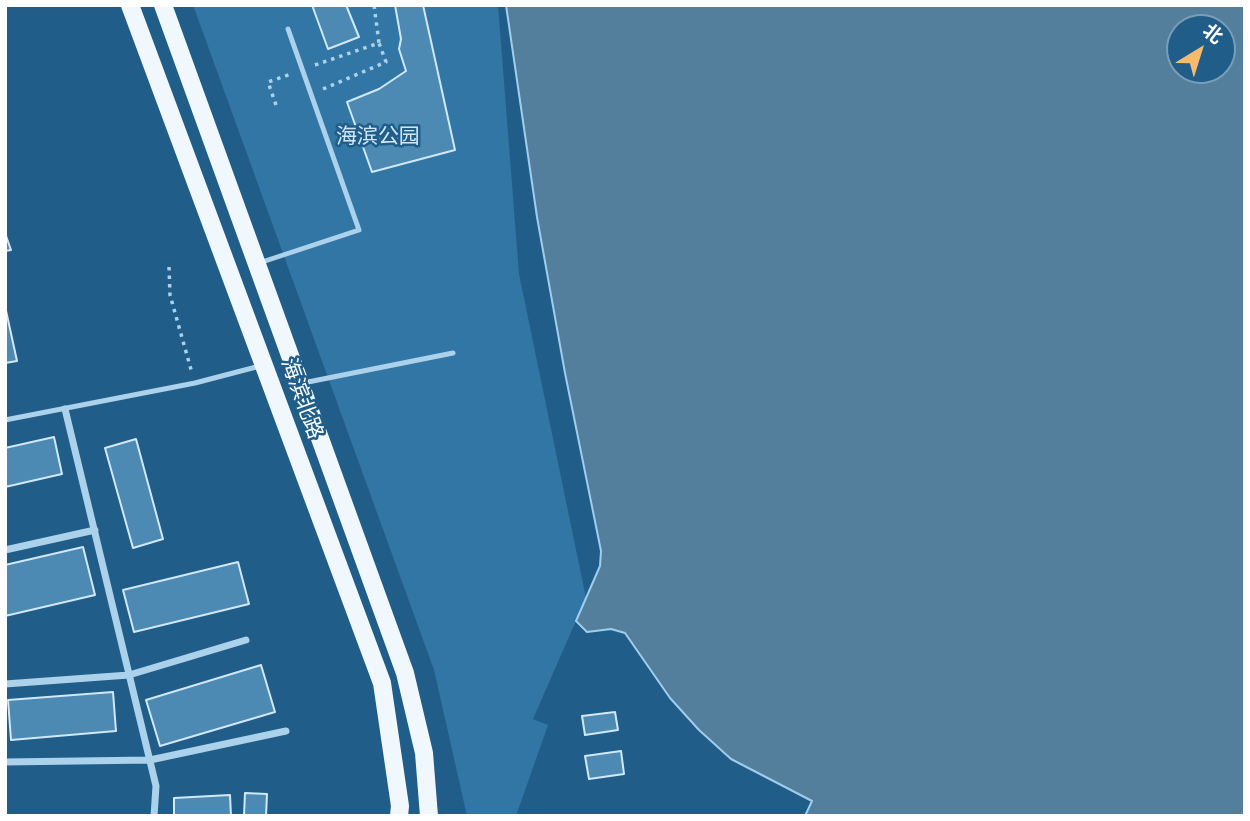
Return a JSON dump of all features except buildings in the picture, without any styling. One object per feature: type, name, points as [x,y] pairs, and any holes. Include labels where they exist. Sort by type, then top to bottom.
[{"type":"main road","name":"海滨北路","points":[[130,5],[382,683],[400,816]]},
{"type":"main road","name":"海滨北路","points":[[163,5],[405,673],[424,754],[429,816]]},
{"type":"street","points":[[65,408],[156,786],[154,816]]},
{"type":"street","points":[[5,550],[95,530]]},
{"type":"street","points":[[5,684],[130,675],[246,640]]},
{"type":"street","points":[[5,762],[150,760],[286,731]]},
{"type":"lane","points":[[257,263],[359,230],[288,29]]},
{"type":"lane","points":[[300,384],[453,353]]},
{"type":"lane","points":[[5,420],[195,383],[264,365]]},
{"type":"path","points":[[312,94],[386,62],[379,43],[373,5]]},
{"type":"path","points":[[276,106],[268,82],[379,43]]},
{"type":"path","points":[[169,267],[170,295],[195,383]]},
{"type":"green space","name":"海滨公园","points":[[193,5],[498,5],[519,274],[586,598],[533,719],[548,725],[516,816],[467,816],[434,670]]},
{"type":"shaded area","points":[[506,5],[1245,5],[1245,816],[805,816],[812,801],[731,759],[699,730],[670,698],[625,633],[611,629],[587,632],[576,621],[600,566],[601,551],[537,217]]}]
